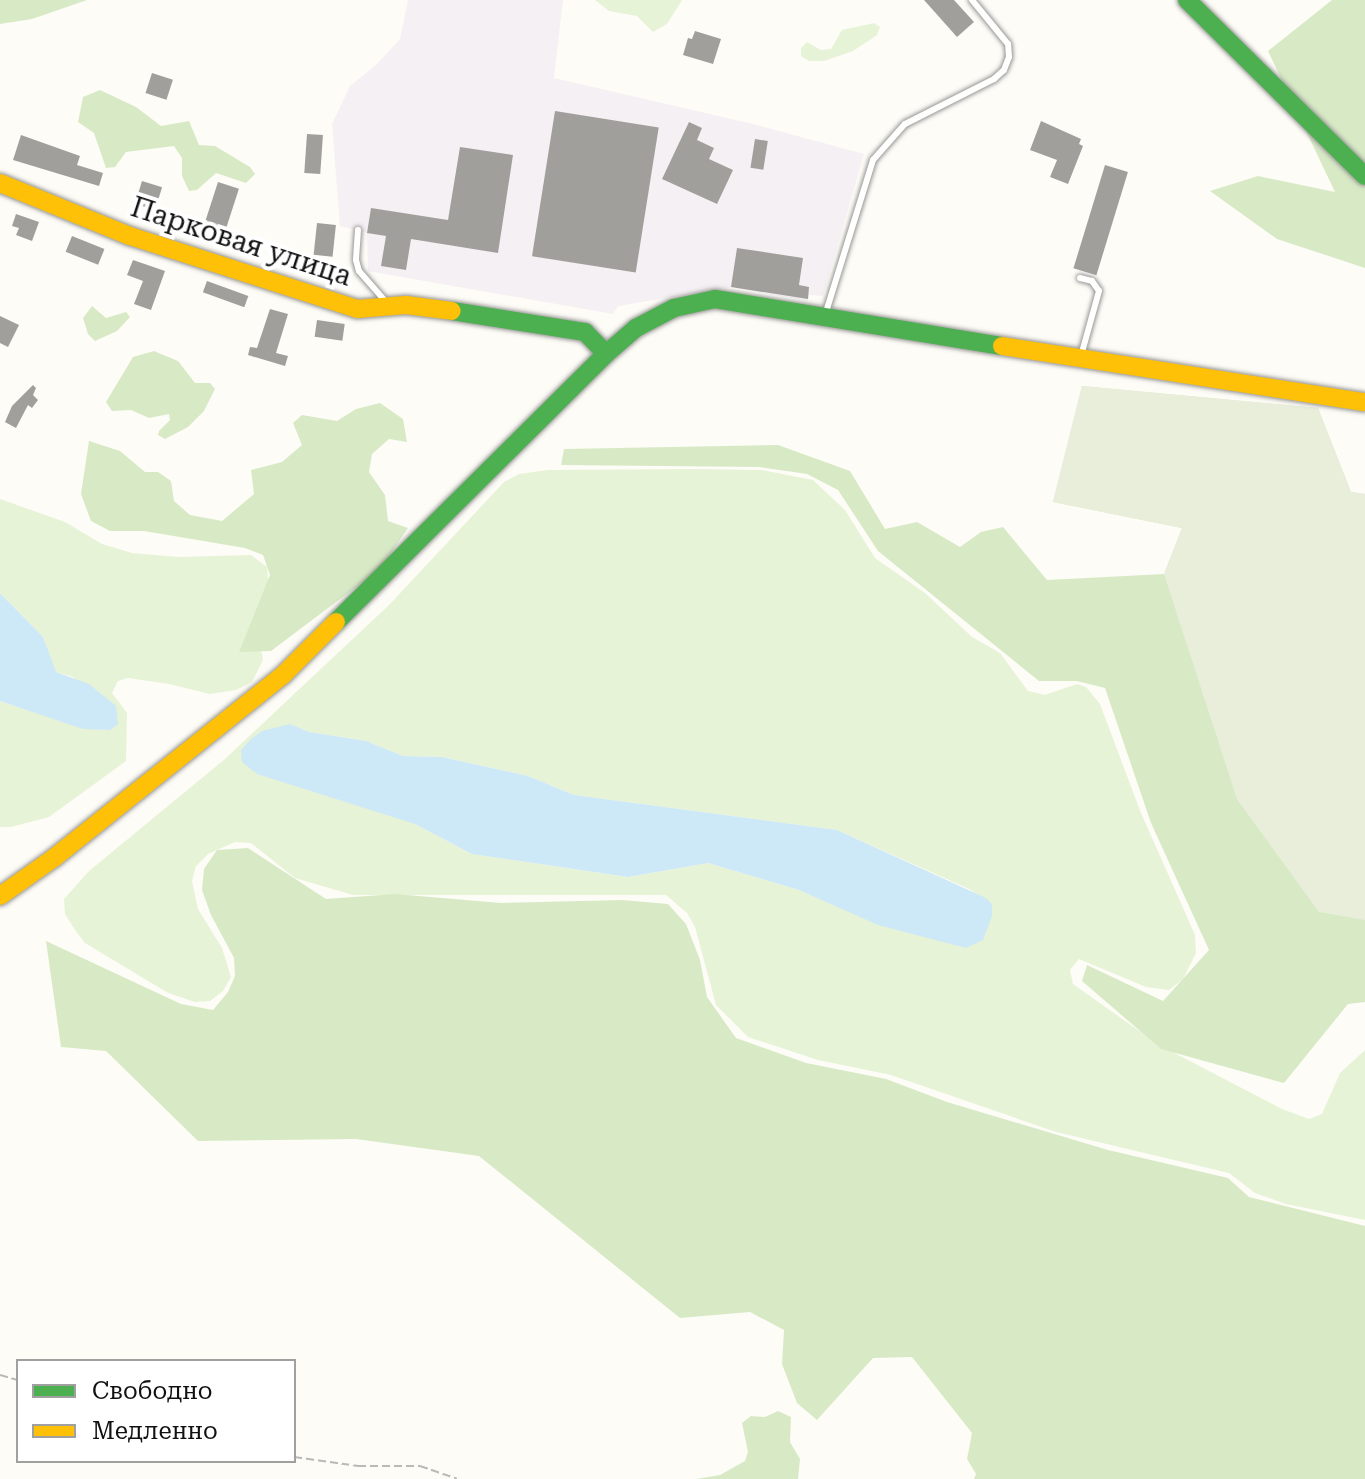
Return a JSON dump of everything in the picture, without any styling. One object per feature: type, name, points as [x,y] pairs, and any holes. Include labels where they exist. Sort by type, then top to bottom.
[{"type":"street","points":[[1187,0],[1365,176]]},
{"type":"street","name":"Парковая улица","points":[[0,183],[130,236],[357,309],[391,309],[406,305],[564,327],[585,332],[606,354]]},
{"type":"street","points":[[0,896],[55,857],[283,675],[606,354],[636,328],[662,315],[715,299],[1080,360],[1365,402]]},
{"type":"lane","points":[[825,315],[873,160],[905,124],[994,79],[1004,70],[1009,57],[1008,44],[972,0]]},
{"type":"lane","points":[[358,230],[356,260],[359,271],[391,309]]},
{"type":"lane","points":[[1080,278],[1092,281],[1099,291],[1080,360]]},
{"type":"path","points":[[296,1457],[358,1466],[420,1466],[457,1479]]},
{"type":"shaded area","points":[[408,0],[563,0],[554,78],[753,124],[864,154],[823,296],[809,295],[807,301],[731,287],[618,306],[613,314],[368,271],[367,233],[340,226],[332,124],[350,86],[376,65],[400,39]]},
{"type":"green space","points":[[0,0],[87,0],[32,19],[0,24]]},
{"type":"green space","points":[[595,0],[682,0],[667,24],[653,32],[637,16],[609,11]]},
{"type":"green space","points":[[1332,0],[1365,0],[1365,268],[1277,239],[1210,191],[1258,176],[1335,192],[1268,51]]},
{"type":"green space","points":[[874,23],[880,27],[877,35],[853,51],[824,61],[809,61],[801,56],[801,48],[807,42],[821,50],[831,49],[842,30]]},
{"type":"green space","points":[[100,90],[136,107],[161,126],[189,121],[199,145],[215,146],[250,167],[255,174],[246,183],[216,173],[197,190],[189,191],[182,176],[182,158],[174,146],[126,152],[115,167],[106,168],[94,133],[78,122],[83,97]]},
{"type":"green space","points":[[92,306],[106,318],[126,312],[130,317],[117,331],[95,341],[88,334],[83,318]]},
{"type":"green space","points":[[154,351],[178,361],[195,383],[210,383],[215,389],[204,411],[188,427],[165,439],[158,435],[170,420],[169,414],[149,418],[131,410],[112,411],[106,402],[133,357]]},
{"type":"green space","points":[[1082,386],[1318,408],[1351,492],[1365,494],[1365,1002],[1348,1004],[1284,1083],[1161,1049],[1082,981],[1087,965],[1163,1001],[1209,950],[1151,823],[1105,688],[1077,681],[1039,681],[878,551],[838,490],[807,474],[758,467],[561,465],[564,449],[778,445],[850,471],[885,529],[917,522],[960,547],[981,532],[1003,527],[1047,580],[1164,574],[1182,528],[1053,502]]},
{"type":"green space","points":[[1082,386],[1318,408],[1351,492],[1365,494],[1365,920],[1319,912],[1237,799],[1164,574],[1182,528],[1053,502]]},
{"type":"green space","points":[[380,403],[403,419],[407,442],[389,439],[372,454],[369,472],[385,495],[388,521],[408,528],[380,569],[271,651],[239,652],[270,575],[263,555],[245,548],[144,531],[110,531],[91,521],[81,494],[89,441],[120,451],[145,472],[158,472],[171,481],[174,501],[190,515],[222,521],[254,494],[251,470],[282,462],[302,445],[293,423],[302,415],[337,421],[356,409]]},
{"type":"green space","points":[[548,470],[762,470],[813,480],[845,510],[875,558],[925,593],[972,637],[1000,653],[1028,691],[1045,695],[1077,684],[1086,687],[1100,704],[1141,813],[1195,935],[1196,953],[1183,979],[1169,990],[1146,987],[1079,959],[1070,970],[1073,984],[1159,1045],[1282,1109],[1309,1119],[1322,1114],[1340,1073],[1365,1050],[1365,1220],[1286,1204],[1255,1193],[1229,1173],[1056,1132],[891,1075],[818,1060],[748,1037],[716,1005],[695,927],[687,913],[666,895],[353,895],[295,878],[251,843],[235,842],[208,854],[196,866],[192,881],[198,909],[222,948],[231,977],[223,991],[210,1001],[195,1002],[168,993],[85,943],[65,914],[64,899],[89,871],[225,759],[389,605],[504,482],[519,474]],"holes":[[[290,724],[308,732],[366,741],[403,756],[442,757],[528,776],[574,795],[837,830],[969,889],[992,904],[836,904],[708,863],[628,877],[472,854],[415,824]]]},
{"type":"green space","points":[[0,499],[65,522],[102,544],[132,553],[178,557],[251,555],[267,567],[268,579],[260,644],[263,660],[252,682],[236,690],[210,694],[128,678],[118,681],[112,693],[127,713],[126,761],[49,817],[11,827],[0,827],[0,701],[83,728],[110,730],[73,677],[56,672],[43,637],[0,593]]},
{"type":"green space","points":[[248,848],[326,899],[395,894],[501,903],[622,900],[668,904],[686,924],[700,960],[707,997],[736,1038],[806,1063],[886,1079],[947,1102],[1108,1150],[1228,1178],[1249,1197],[1365,1226],[1365,1479],[974,1479],[976,1474],[967,1459],[972,1433],[912,1357],[873,1358],[817,1420],[797,1403],[782,1364],[784,1330],[750,1312],[680,1318],[479,1156],[356,1139],[198,1141],[106,1051],[61,1047],[46,941],[181,1004],[213,1010],[228,992],[235,976],[234,958],[211,915],[202,890],[204,869],[217,850]]},
{"type":"green space","points":[[778,1411],[791,1417],[790,1442],[800,1459],[798,1479],[696,1479],[720,1475],[745,1461],[748,1452],[742,1423],[751,1416],[765,1417]]},
{"type":"water","points":[[0,593],[43,637],[56,672],[89,684],[116,706],[118,724],[110,730],[83,729],[0,701]]},
{"type":"water","points":[[290,724],[309,732],[366,741],[403,756],[442,757],[528,776],[574,795],[837,830],[986,898],[992,904],[992,916],[983,940],[966,948],[878,925],[799,890],[708,863],[628,877],[472,854],[415,824],[257,774],[242,762],[241,750],[251,739],[262,731]]},
{"type":"building","points":[[924,0],[954,0],[974,22],[957,37]]},
{"type":"building","points":[[695,31],[721,39],[713,64],[683,55],[688,38],[692,39]]},
{"type":"building","points":[[152,73],[173,80],[166,100],[146,93]]},
{"type":"building","points":[[555,111],[659,127],[636,273],[532,256]]},
{"type":"building","points":[[1041,121],[1081,139],[1079,144],[1083,146],[1068,184],[1050,177],[1057,160],[1030,150]]},
{"type":"building","points":[[689,122],[702,128],[697,140],[714,148],[709,159],[733,170],[717,204],[662,179]]},
{"type":"building","points":[[307,134],[323,135],[320,174],[304,173]]},
{"type":"building","points":[[21,135],[80,156],[77,165],[103,173],[99,186],[13,160]]},
{"type":"building","points":[[755,139],[768,141],[763,170],[750,168]]},
{"type":"building","points":[[460,147],[513,155],[498,253],[411,239],[406,270],[381,266],[386,236],[367,233],[371,208],[448,220]]},
{"type":"building","points":[[1105,165],[1128,172],[1096,275],[1073,268]]},
{"type":"building","points":[[142,181],[162,187],[155,210],[135,204]]},
{"type":"building","points":[[218,182],[239,189],[226,230],[205,223]]},
{"type":"building","points":[[16,214],[39,222],[32,241],[16,235],[19,228],[12,226]]},
{"type":"building","points":[[317,223],[336,225],[333,257],[314,255]]},
{"type":"building","points":[[72,236],[104,249],[98,265],[66,252]]},
{"type":"building","points":[[737,248],[803,258],[799,285],[809,287],[808,299],[731,287]]},
{"type":"building","points":[[133,260],[165,271],[151,310],[134,304],[143,281],[127,275]]},
{"type":"building","points":[[207,281],[248,296],[244,307],[203,292]]},
{"type":"building","points":[[270,309],[288,314],[276,353],[288,356],[285,366],[248,355],[250,347],[257,348]]},
{"type":"building","points":[[0,316],[19,325],[8,347],[0,343]]},
{"type":"building","points":[[317,320],[345,324],[342,341],[315,337]]},
{"type":"building","points":[[33,385],[36,388],[33,395],[38,400],[32,408],[28,405],[16,428],[5,422],[12,406]]},
{"type":"traffic: fast","points":[[1187,0],[1365,176]]},
{"type":"traffic: fast","points":[[336,622],[606,354],[636,328],[674,308],[715,299],[1002,346]]},
{"type":"traffic: fast","points":[[452,311],[585,332],[606,354]]},
{"type":"traffic: slow","points":[[0,183],[130,236],[357,309],[406,305],[452,311]]},
{"type":"traffic: slow","points":[[1002,346],[1365,402]]},
{"type":"traffic: slow","points":[[0,896],[55,857],[283,675],[336,622]]}]
